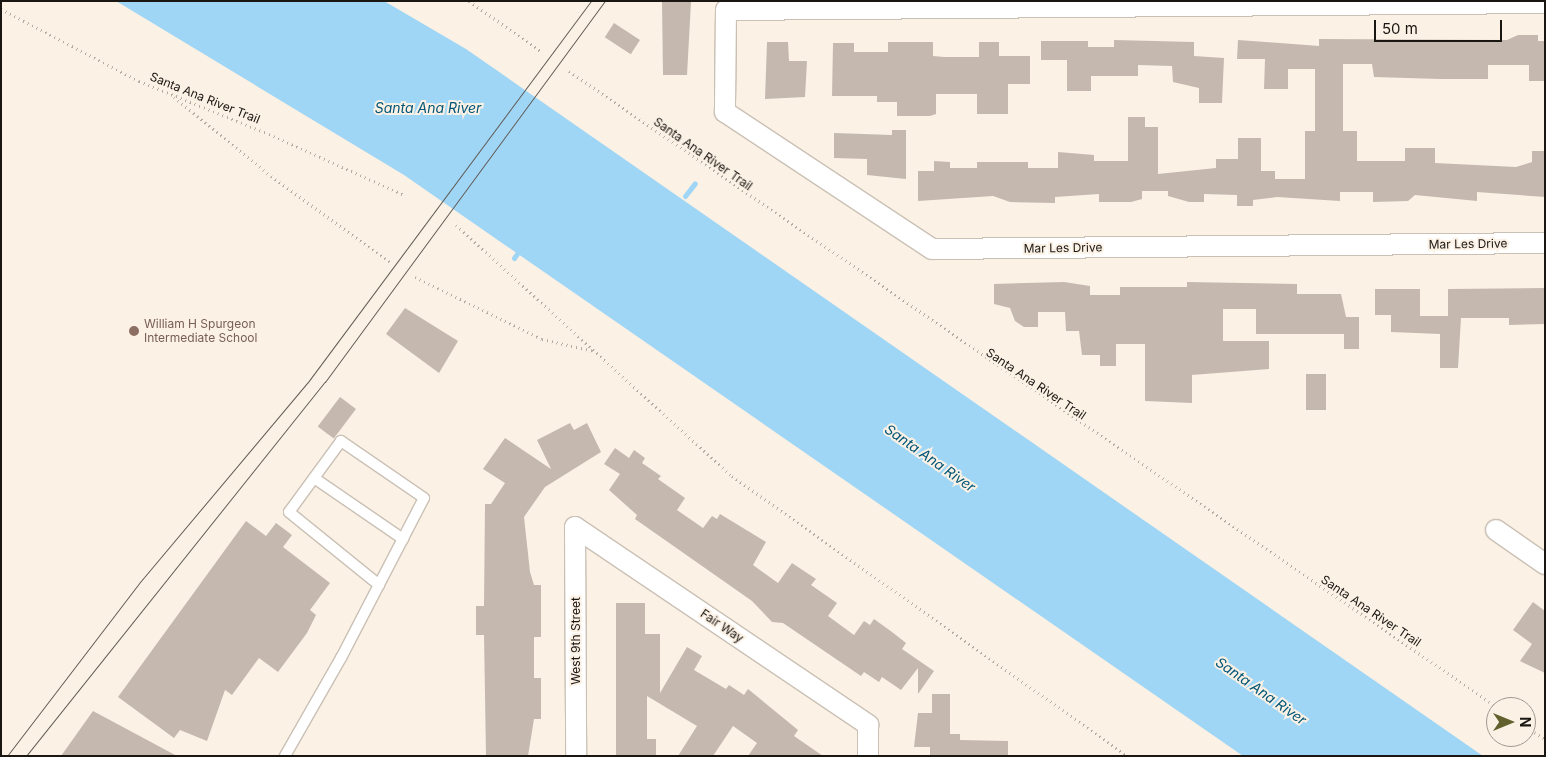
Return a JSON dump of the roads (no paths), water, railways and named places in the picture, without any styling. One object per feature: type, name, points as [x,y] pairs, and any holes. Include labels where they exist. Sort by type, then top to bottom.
[{"type":"street","name":"Mar Les Drive","points":[[1545,3],[726,10],[725,112],[932,249],[1545,243]]},
{"type":"street","name":"Fair Way","points":[[575,526],[868,725],[868,756]]},
{"type":"street","name":"West 9th Street","points":[[575,526],[576,756]]},
{"type":"street","points":[[1496,530],[1545,564]]},
{"type":"lane","points":[[285,756],[379,585],[424,498],[342,441],[289,512],[379,585]]},
{"type":"lane","points":[[314,478],[403,538]]},
{"type":"water","name":"Santa Ana River","points":[[116,1],[384,1],[466,49],[1483,756],[1243,756],[404,175]]},
{"type":"waterway","points":[[685,196],[695,183]]},
{"type":"waterway","points":[[514,258],[521,248]]},
{"type":"tram line","points":[[7,756],[140,582],[308,382],[591,1]]},
{"type":"tram line","points":[[26,756],[325,382],[605,1]]},
{"type":"place","name":"William H Spurgeon Intermediate School","points":[[134,331]]}]
